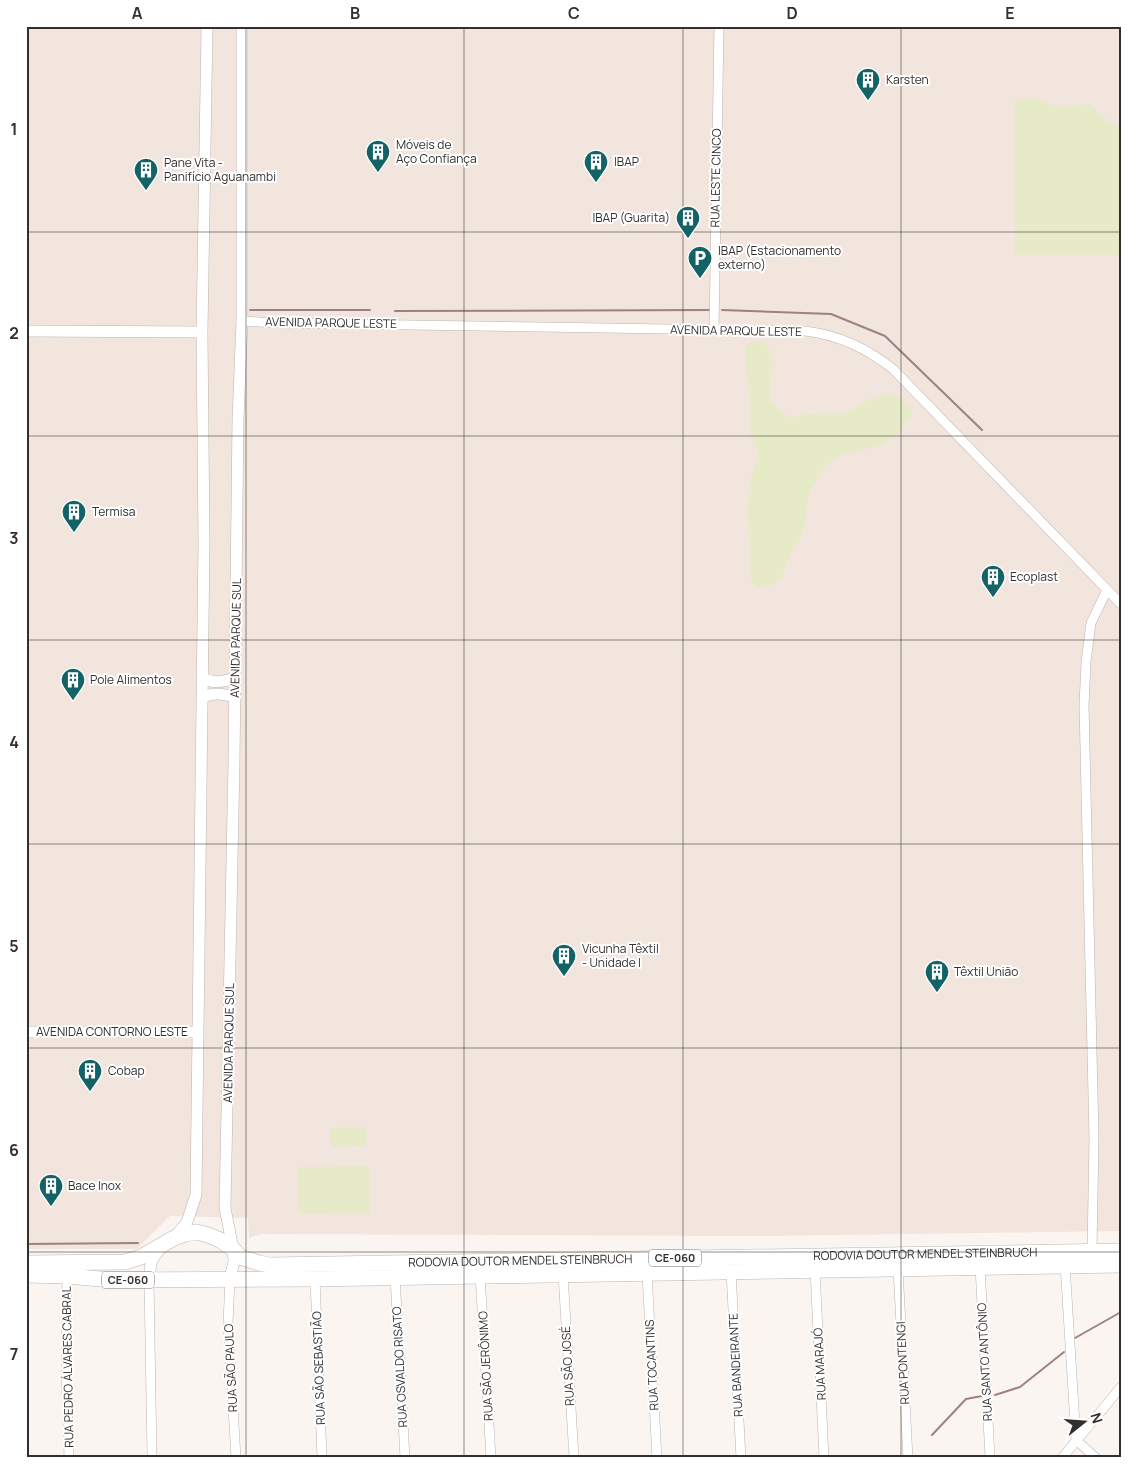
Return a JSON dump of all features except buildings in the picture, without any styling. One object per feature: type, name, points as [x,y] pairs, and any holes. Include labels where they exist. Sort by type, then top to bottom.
[{"type":"highway","name":"RODOVIA DOUTOR MENDEL STEINBRUCH","points":[[26,1263],[125,1262],[141,1257],[174,1238],[186,1234],[203,1233],[220,1240],[233,1249],[240,1257],[258,1263],[296,1265],[1121,1251]]},
{"type":"highway","name":"RODOVIA DOUTOR MENDEL STEINBRUCH","points":[[26,1275],[112,1280],[149,1280],[731,1272],[1065,1264],[1121,1265]]},
{"type":"street","points":[[152,1458],[149,1280],[151,1262],[160,1248],[174,1238],[187,1222],[196,1195],[204,533],[202,332],[206,26]]},
{"type":"street","name":"AVENIDA PARQUE SUL","points":[[230,1278],[234,1262],[225,1208],[238,419],[242,321],[242,26]]},
{"type":"street","name":"RUA LESTE CINCO","points":[[714,330],[719,26]]},
{"type":"street","name":"AVENIDA PARQUE LESTE","points":[[242,321],[815,332],[852,343],[879,358],[893,369],[1121,604]]},
{"type":"street","points":[[26,331],[202,332]]},
{"type":"street","points":[[1092,1251],[1094,1138],[1084,706],[1086,662],[1091,623],[1107,590]]},
{"type":"street","points":[[202,678],[210,683],[223,682],[235,678]]},
{"type":"street","points":[[202,698],[208,694],[224,694],[234,697]]},
{"type":"street","name":"AVENIDA CONTORNO LESTE","points":[[26,1032],[198,1032]]},
{"type":"street","points":[[1065,1264],[1076,1440],[1096,1458]]},
{"type":"street","name":"RUA SANTO ANTÔNIO","points":[[980,1266],[990,1458]]},
{"type":"street","name":"RUA PONTENGI","points":[[898,1268],[908,1458]]},
{"type":"street","name":"RUA MARAJÓ","points":[[815,1270],[824,1458]]},
{"type":"street","name":"RUA BANDEIRANTE","points":[[731,1272],[741,1458]]},
{"type":"street","name":"RUA TOCANTINS","points":[[646,1273],[657,1458]]},
{"type":"street","name":"RUA SÃO JOSÉ","points":[[563,1274],[574,1458]]},
{"type":"street","name":"RUA SÃO JERÔNIMO","points":[[480,1275],[491,1458]]},
{"type":"street","name":"RUA PEDRO ÁLVARES CABRAL","points":[[66,1276],[66,1371],[69,1458]]},
{"type":"street","name":"RUA OSVALDO RISATO","points":[[395,1277],[405,1458]]},
{"type":"street","name":"RUA SÃO PAULO","points":[[230,1278],[228,1323],[236,1458]]},
{"type":"street","name":"RUA SÃO SEBASTIÃO","points":[[315,1278],[322,1458]]},
{"type":"street","points":[[1062,1458],[1121,1387]]},
{"type":"shaded area","points":[[26,26],[1121,26],[1121,1231],[756,1236],[261,1234],[249,1238],[248,1218],[170,1216],[137,1249],[26,1249]]},
{"type":"green space","points":[[1030,97],[1065,107],[1089,103],[1107,121],[1121,125],[1121,255],[1015,255],[1015,101]]},
{"type":"green space","points":[[755,341],[765,342],[773,360],[769,388],[772,403],[779,411],[791,418],[805,414],[845,413],[868,400],[891,393],[909,406],[912,414],[897,436],[881,445],[839,456],[825,466],[809,493],[803,532],[789,557],[781,580],[769,586],[759,588],[752,583],[750,574],[749,483],[757,459],[757,449],[750,434],[749,392],[745,353],[748,344]]},
{"type":"green space","points":[[365,1127],[365,1146],[331,1147],[331,1128]]},
{"type":"green space","points":[[369,1166],[370,1213],[299,1214],[298,1167]]},
{"type":"waterway","points":[[250,310],[370,310]]},
{"type":"waterway","points":[[395,311],[709,310]]},
{"type":"waterway","points":[[722,310],[831,314],[885,336],[982,430]]},
{"type":"waterway","points":[[26,1244],[138,1243]]},
{"type":"waterway","points":[[1075,1338],[1121,1312]]},
{"type":"waterway","points":[[995,1395],[1020,1387],[1064,1352]]},
{"type":"waterway","points":[[932,1435],[966,1399],[982,1396]]},
{"type":"place","name":"Karsten","points":[[868,101]]},
{"type":"place","name":"Móveis de Aço Confiança","points":[[378,173]]},
{"type":"place","name":"IBAP","points":[[596,183]]},
{"type":"place","name":"Pane Vita - Panifício Aguanambi","points":[[146,191]]},
{"type":"place","name":"IBAP (Guarita)","points":[[688,239]]},
{"type":"place","name":"IBAP (Estacionamento externo)","points":[[700,279]]},
{"type":"place","name":"Termisa","points":[[74,533]]},
{"type":"place","name":"Ecoplast","points":[[993,598]]},
{"type":"place","name":"Pole Alimentos","points":[[73,701]]},
{"type":"place","name":"Vicunha Têxtil - Unidade I","points":[[564,977]]},
{"type":"place","name":"Têxtil União","points":[[937,993]]},
{"type":"place","name":"Cobap","points":[[90,1092]]},
{"type":"place","name":"Bace Inox","points":[[51,1207]]}]
